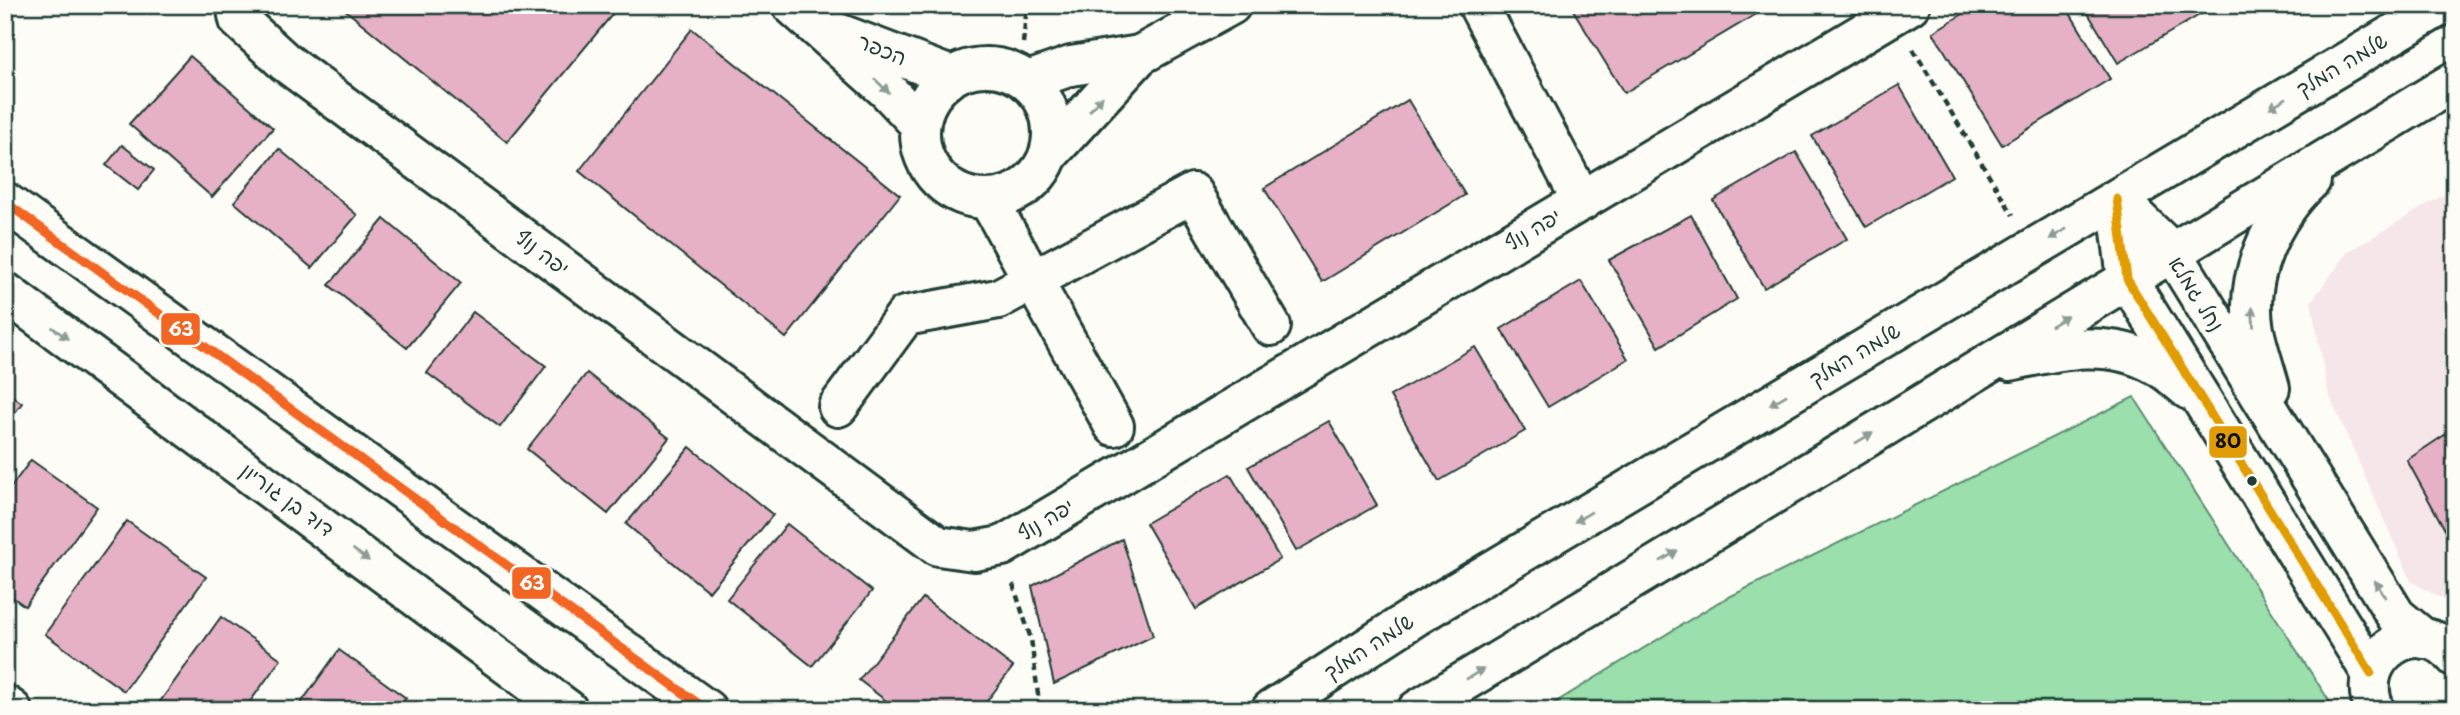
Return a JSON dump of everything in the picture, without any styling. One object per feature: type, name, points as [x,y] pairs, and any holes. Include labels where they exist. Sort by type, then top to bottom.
[{"type":"street","name":"יפה נוף","points":[[236,5],[239,20],[285,62],[938,546],[974,551],[1002,546],[1902,10]]},
{"type":"street","points":[[1050,153],[1052,120],[1046,102],[1035,86],[1020,75],[994,66],[967,68],[943,82],[926,103],[920,125],[921,148],[930,169],[945,186],[966,196],[988,200],[1012,194],[1032,180],[1050,153],[1140,55],[1231,5]]},
{"type":"street","points":[[1478,5],[1582,201]]},
{"type":"street","name":"שלמה המלך","points":[[1271,710],[1416,616],[2442,5]]},
{"type":"street","name":"הכפר","points":[[803,14],[951,76]]},
{"type":"street","name":"הכפר","points":[[803,14],[887,90],[920,125]]},
{"type":"street","points":[[1028,81],[1071,66],[1140,55]]},
{"type":"street","points":[[1416,710],[2455,81]]},
{"type":"street","points":[[2281,430],[2254,329],[2252,295],[2260,259],[2277,222],[2304,186],[2340,151]]},
{"type":"street","points":[[838,407],[905,316],[998,299],[1193,193],[1271,326]]},
{"type":"street","points":[[2117,199],[2127,279],[2371,673]]},
{"type":"street","name":"נחל גמלא","points":[[2117,199],[2172,252],[2396,616],[2440,648]]},
{"type":"street","points":[[988,200],[1114,425]]},
{"type":"street","points":[[5,202],[707,710]]},
{"type":"street","name":"דוד בן גוריון","points":[[5,292],[568,710]]},
{"type":"street","points":[[1981,368],[2050,352],[2092,347],[2125,351],[2156,364],[2200,398]]},
{"type":"street","points":[[2375,710],[2369,694],[2371,673],[2380,655],[2395,643],[2405,640],[2440,648]]},
{"type":"street","points":[[5,705],[12,710]]},
{"type":"path","points":[[1902,10],[2034,248]]},
{"type":"path","points":[[1002,546],[1031,639],[1040,710]]},
{"type":"shaded area","points":[[2455,188],[2455,606],[2411,581],[2328,392],[2311,302],[2348,252]]},
{"type":"green space","points":[[2134,397],[2335,710],[1543,710],[1719,602]]},
{"type":"building","points":[[345,5],[620,5],[507,142],[343,8]]},
{"type":"building","points":[[1570,5],[1767,5],[1768,7],[1624,93]]},
{"type":"building","points":[[1978,5],[2065,5],[2110,79],[2002,145],[1933,32]]},
{"type":"building","points":[[2083,5],[2205,5],[2208,10],[2118,63]]},
{"type":"building","points":[[692,29],[900,195],[786,338],[579,171]]},
{"type":"building","points":[[190,56],[273,128],[212,197],[129,124]]},
{"type":"building","points":[[1899,85],[1952,176],[1866,227],[1812,136]]},
{"type":"building","points":[[1408,100],[1465,195],[1322,282],[1264,188]]},
{"type":"building","points":[[122,145],[154,170],[138,190],[106,165]]},
{"type":"building","points":[[279,149],[357,215],[312,268],[234,202]]},
{"type":"building","points":[[1796,152],[1847,239],[1764,288],[1713,200]]},
{"type":"building","points":[[1691,215],[1737,299],[1659,347],[1609,260]]},
{"type":"building","points":[[384,219],[461,283],[407,348],[329,285]]},
{"type":"building","points":[[1581,281],[1628,359],[1548,407],[1501,329]]},
{"type":"building","points":[[473,312],[546,366],[500,427],[427,373]]},
{"type":"building","points":[[1475,347],[1525,431],[1439,481],[1390,396]]},
{"type":"building","points":[[587,373],[669,438],[608,514],[527,449]]},
{"type":"building","points":[[5,391],[22,403],[5,426]]},
{"type":"building","points":[[1329,421],[1377,505],[1296,551],[1248,467]]},
{"type":"building","points":[[2455,428],[2455,548],[2407,460]]},
{"type":"building","points":[[690,447],[773,515],[709,592],[626,524]]},
{"type":"building","points":[[31,460],[97,507],[25,606],[5,592],[5,495]]},
{"type":"building","points":[[1230,474],[1280,559],[1196,609],[1146,523]]},
{"type":"building","points":[[127,521],[206,577],[124,691],[45,634]]},
{"type":"building","points":[[787,524],[872,591],[812,666],[727,599]]},
{"type":"building","points":[[1122,539],[1153,636],[1054,684],[1032,586]]},
{"type":"building","points":[[923,598],[1013,667],[980,710],[898,710],[859,680]]},
{"type":"building","points":[[221,617],[281,659],[244,710],[154,710]]},
{"type":"building","points":[[339,650],[406,698],[397,710],[296,710]]},
{"type":"transit line","name":"80","points":[[2117,199],[2127,279],[2371,673]]},
{"type":"transit line","name":"63","points":[[5,202],[707,710]]}]
